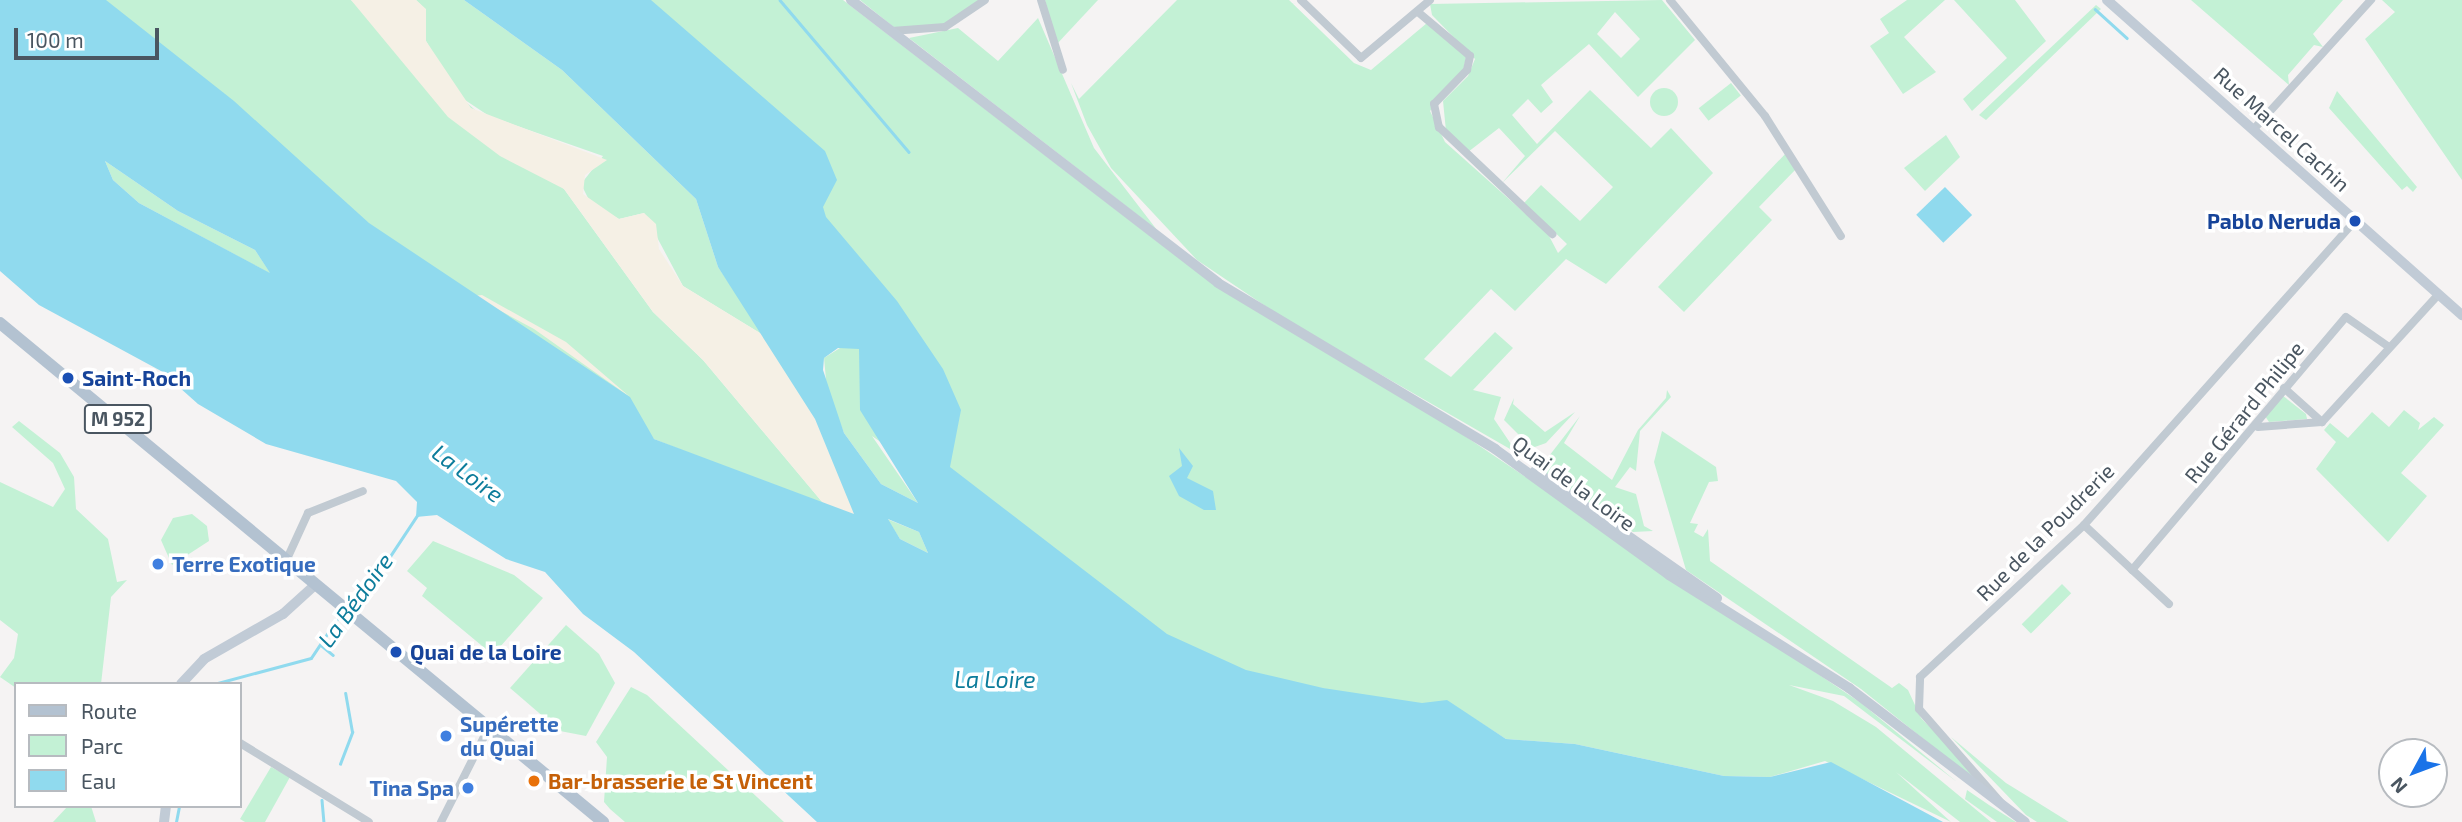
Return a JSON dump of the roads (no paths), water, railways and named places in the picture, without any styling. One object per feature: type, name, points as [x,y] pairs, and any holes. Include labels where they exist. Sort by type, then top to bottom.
[{"type":"main road","name":"Quai de la Loire","points":[[851,0],[1218,283],[1495,449],[1669,575],[1849,688],[2003,808],[2025,822]]},
{"type":"main road","name":"Rue Marcel Cachin","points":[[2107,0],[2462,315]]},
{"type":"main road","name":"M 952","points":[[0,323],[604,822]]},
{"type":"main road","points":[[183,682],[204,659],[283,614],[315,585]]},
{"type":"street","points":[[890,31],[945,27],[985,0]]},
{"type":"street","points":[[1041,0],[1063,70]]},
{"type":"street","points":[[1301,0],[1361,58],[1430,0]]},
{"type":"street","points":[[1670,0],[1765,116],[1841,236]]},
{"type":"street","points":[[2253,130],[2371,0]]},
{"type":"street","points":[[1418,12],[1470,56],[1467,70],[1434,104],[1439,127],[1552,234]]},
{"type":"street","name":"Rue de la Poudrerie","points":[[2003,808],[1986,779],[1926,720],[1918,682],[2084,525],[2355,221]]},
{"type":"street","points":[[2258,427],[2322,422],[2439,294]]},
{"type":"street","name":"Rue Gérard Philipe","points":[[2132,570],[2258,427],[2262,411],[2347,316],[2389,347]]},
{"type":"street","points":[[2284,388],[2322,422]]},
{"type":"street","points":[[286,561],[308,513],[363,491]]},
{"type":"street","points":[[2084,525],[2169,604]]},
{"type":"street","points":[[441,822],[493,730]]},
{"type":"street","points":[[242,744],[369,822]]},
{"type":"water","name":"La Loire","points":[[0,0],[106,0],[234,101],[369,223],[630,397],[654,439],[854,514],[815,419],[718,267],[696,199],[562,70],[464,0],[651,0],[825,151],[837,180],[823,207],[826,217],[897,301],[943,369],[961,410],[950,467],[1167,634],[1246,670],[1323,688],[1422,703],[1447,700],[1506,739],[1575,744],[1724,776],[1770,777],[1831,762],[1943,822],[817,822],[634,652],[583,614],[545,572],[506,559],[437,515],[416,517],[417,502],[396,481],[266,444],[198,404],[161,371],[39,305],[0,271]],"holes":[[[105,161],[178,211],[255,250],[270,273],[139,203],[113,180]],[[838,348],[859,349],[860,410],[918,503],[881,484],[844,433],[823,370],[824,358]],[[888,519],[919,532],[928,553],[900,539]]]},
{"type":"water","points":[[1945,187],[1972,215],[1943,243],[1916,215]]},
{"type":"water","points":[[1179,448],[1193,466],[1187,478],[1213,491],[1216,510],[1204,510],[1179,496],[1169,476],[1182,466]]},
{"type":"waterway","points":[[780,0],[909,152]]},
{"type":"waterway","points":[[2095,9],[2127,38]]},
{"type":"waterway","name":"La Bédoire","points":[[347,605],[371,585],[418,514]]},
{"type":"waterway","name":"La Bédoire","points":[[221,682],[311,658],[341,613]]},
{"type":"waterway","points":[[322,646],[333,655]]},
{"type":"waterway","points":[[340,764],[352,732],[345,694]]},
{"type":"waterway","points":[[322,800],[324,822]]},
{"type":"waterway","name":"La Bédoire","points":[[176,822],[179,808]]},
{"type":"place","name":"Pablo Neruda","points":[[2355,221]]},
{"type":"place","name":"Saint-Roch","points":[[68,378]]},
{"type":"place","name":"Terre Exotique","points":[[158,564]]},
{"type":"place","name":"Quai de la Loire","points":[[396,652]]},
{"type":"place","name":"Supérette du Quai","points":[[446,736]]},
{"type":"place","name":"Bar-brasserie le St Vincent","points":[[534,781]]},
{"type":"place","name":"Tina Spa","points":[[468,788]]}]
